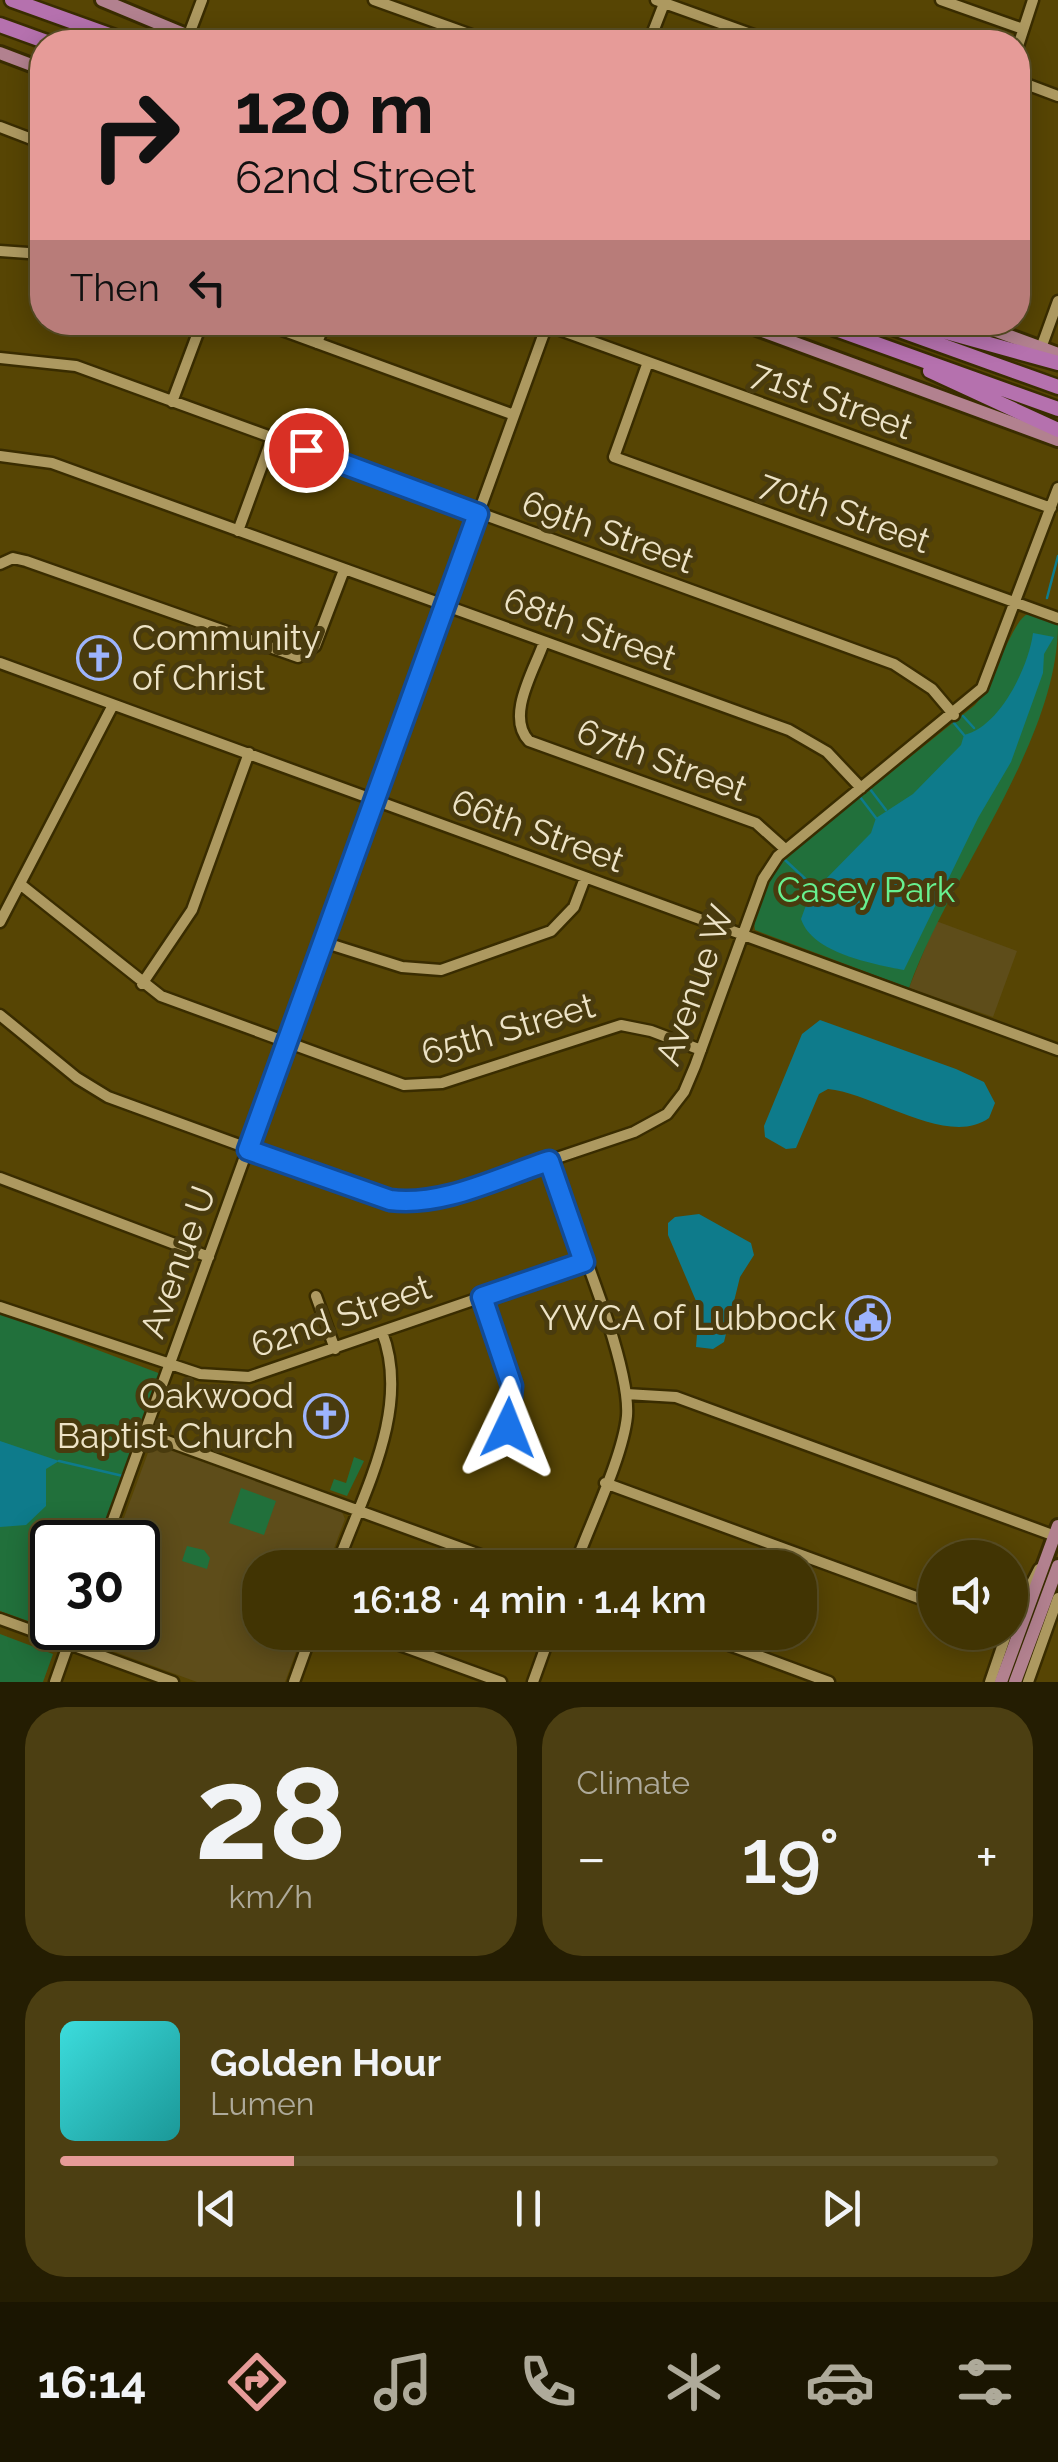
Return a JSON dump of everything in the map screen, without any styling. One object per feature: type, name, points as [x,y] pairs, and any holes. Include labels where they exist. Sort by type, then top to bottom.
[{"type":"highway","points":[[12,0],[95,30]]},
{"type":"highway","points":[[0,25],[30,36]]},
{"type":"highway","points":[[852,335],[1058,410]]},
{"type":"highway","points":[[913,335],[1058,387]]},
{"type":"highway","points":[[956,335],[1058,364]]},
{"type":"highway","points":[[871,342],[1058,430]]},
{"type":"main road","points":[[102,0],[172,30]]},
{"type":"main road","points":[[0,53],[30,64]]},
{"type":"main road","points":[[773,335],[1058,440]]},
{"type":"main road","points":[[1006,335],[1058,354]]},
{"type":"main road","points":[[1001,1682],[1042,1564],[1057,1533]]},
{"type":"main road","points":[[1016,1682],[1058,1566]]},
{"type":"street","points":[[191,30],[202,0]]},
{"type":"street","points":[[374,0],[458,30]]},
{"type":"street","points":[[941,0],[1023,29],[1033,0]]},
{"type":"street","points":[[653,30],[661,1],[740,30]]},
{"type":"street","points":[[1030,86],[1058,96]]},
{"type":"street","points":[[0,128],[30,138]]},
{"type":"street","points":[[0,251],[30,253]]},
{"type":"street","points":[[1041,348],[1058,301]]},
{"type":"street","points":[[172,402],[197,335]]},
{"type":"street","points":[[294,335],[514,415]]},
{"type":"street","points":[[317,344],[320,335]]},
{"type":"street","name":"Avenue U","points":[[113,1520],[541,335]]},
{"type":"street","name":"71st Street","points":[[575,335],[1050,508]]},
{"type":"street","name":"69th Street","points":[[0,358],[65,363],[903,668],[932,689],[954,715]]},
{"type":"street","name":"70th Street","points":[[648,362],[614,458],[1058,618]]},
{"type":"street","points":[[238,531],[272,438]]},
{"type":"street","name":"68th Street","points":[[0,456],[52,462],[801,736],[835,759],[861,788]]},
{"type":"street","name":"Avenue W","points":[[0,1014],[93,1089],[131,1108],[376,1196],[410,1203],[435,1200],[654,1124],[676,1105],[701,1050],[763,880],[785,849],[954,715],[982,688],[1058,488]]},
{"type":"street","points":[[4,561],[26,561],[282,654],[308,654],[318,640],[344,570]]},
{"type":"street","name":"67th Street","points":[[544,642],[521,708],[520,727],[536,744],[756,824],[785,849]]},
{"type":"street","name":"66th Street","points":[[0,662],[1058,1050]]},
{"type":"street","points":[[0,922],[114,704]]},
{"type":"street","points":[[142,984],[192,910],[248,753]]},
{"type":"street","points":[[323,942],[411,970],[442,970],[551,931],[574,906],[584,878]]},
{"type":"street","name":"65th Street","points":[[20,884],[161,996],[404,1085],[442,1084],[621,1026],[654,1032],[701,1050]]},
{"type":"street","points":[[549,1161],[626,1394],[626,1421],[581,1550]]},
{"type":"street","points":[[0,1197],[4,1180],[209,1258]]},
{"type":"street","name":"62nd Street","points":[[0,1307],[170,1365],[213,1376],[249,1377],[584,1262]]},
{"type":"street","points":[[316,1296],[335,1348]]},
{"type":"street","points":[[482,1297],[512,1386],[510,1420],[502,1447]]},
{"type":"street","points":[[343,1550],[393,1401],[390,1354],[382,1332]]},
{"type":"street","points":[[626,1394],[660,1393],[676,1397],[1057,1533]]},
{"type":"street","points":[[145,1433],[467,1550]]},
{"type":"street","points":[[605,1483],[918,1598]]},
{"type":"street","points":[[1028,1592],[1042,1564]]},
{"type":"street","points":[[1028,1682],[1057,1601]]},
{"type":"street","points":[[0,1619],[30,1630]]},
{"type":"street","points":[[55,1682],[66,1650]]},
{"type":"street","points":[[85,1650],[173,1682]]},
{"type":"street","points":[[294,1682],[306,1650]]},
{"type":"street","points":[[413,1650],[501,1682]]},
{"type":"street","points":[[532,1682],[544,1650]]},
{"type":"street","points":[[743,1650],[829,1682]]},
{"type":"street","points":[[990,1682],[1001,1650]]},
{"type":"shaded area","points":[[936,921],[1017,951],[993,1017],[909,988]]},
{"type":"shaded area","points":[[156,1445],[342,1512],[345,1519],[333,1550],[242,1550],[242,1650],[297,1650],[285,1682],[197,1682],[110,1650],[160,1650],[160,1520],[123,1520],[149,1450]]},
{"type":"green space","name":"Casey Park","points":[[1028,614],[1058,624],[1053,669],[1040,715],[999,808],[949,900],[909,988],[755,930],[760,900],[788,855],[975,705],[1016,627]]},
{"type":"green space","points":[[0,1313],[161,1374],[107,1520],[30,1520],[30,1622],[0,1611]]},
{"type":"green space","points":[[354,1457],[364,1461],[347,1496],[330,1490],[334,1479],[346,1483]]},
{"type":"green space","points":[[241,1488],[276,1501],[264,1535],[229,1523]]},
{"type":"green space","points":[[187,1546],[204,1550],[210,1558],[207,1569],[182,1561]]},
{"type":"green space","points":[[0,1634],[30,1645],[30,1650],[53,1654],[43,1682],[0,1682]]},
{"type":"water","points":[[1033,633],[1054,637],[1044,654],[1043,673],[1011,762],[978,818],[904,970],[845,955],[817,940],[801,919],[813,886],[819,886],[871,833],[876,818],[913,794],[961,745],[964,735],[977,730],[1001,708],[1026,662]]},
{"type":"water","points":[[820,1020],[984,1082],[995,1103],[989,1118],[972,1126],[953,1127],[828,1089],[819,1094],[796,1148],[786,1149],[765,1137],[764,1126],[802,1034]]},
{"type":"water","points":[[699,1214],[751,1243],[754,1255],[740,1277],[724,1342],[713,1349],[696,1347],[699,1308],[668,1235],[668,1223],[675,1217]]},
{"type":"water","points":[[0,1441],[59,1461],[46,1469],[46,1506],[26,1525],[0,1527]]},
{"type":"waterway","points":[[1047,598],[1058,556]]},
{"type":"waterway","points":[[963,716],[974,728]]},
{"type":"waterway","points":[[954,723],[964,735]]},
{"type":"waterway","points":[[870,789],[886,810]]},
{"type":"waterway","points":[[860,797],[876,818]]},
{"type":"waterway","points":[[785,860],[813,886]]},
{"type":"waterway","points":[[59,1461],[123,1476]]},
{"type":"place","name":"Community of Christ","points":[[99,658]]},
{"type":"place","name":"YWCA of Lubbock","points":[[868,1318]]},
{"type":"place","name":"Oakwood Baptist Church","points":[[326,1416]]},
{"type":"route","points":[[306,450],[478,514],[248,1150],[390,1200],[410,1203],[435,1200],[549,1161],[584,1262],[482,1297],[512,1386],[508,1428]]}]
